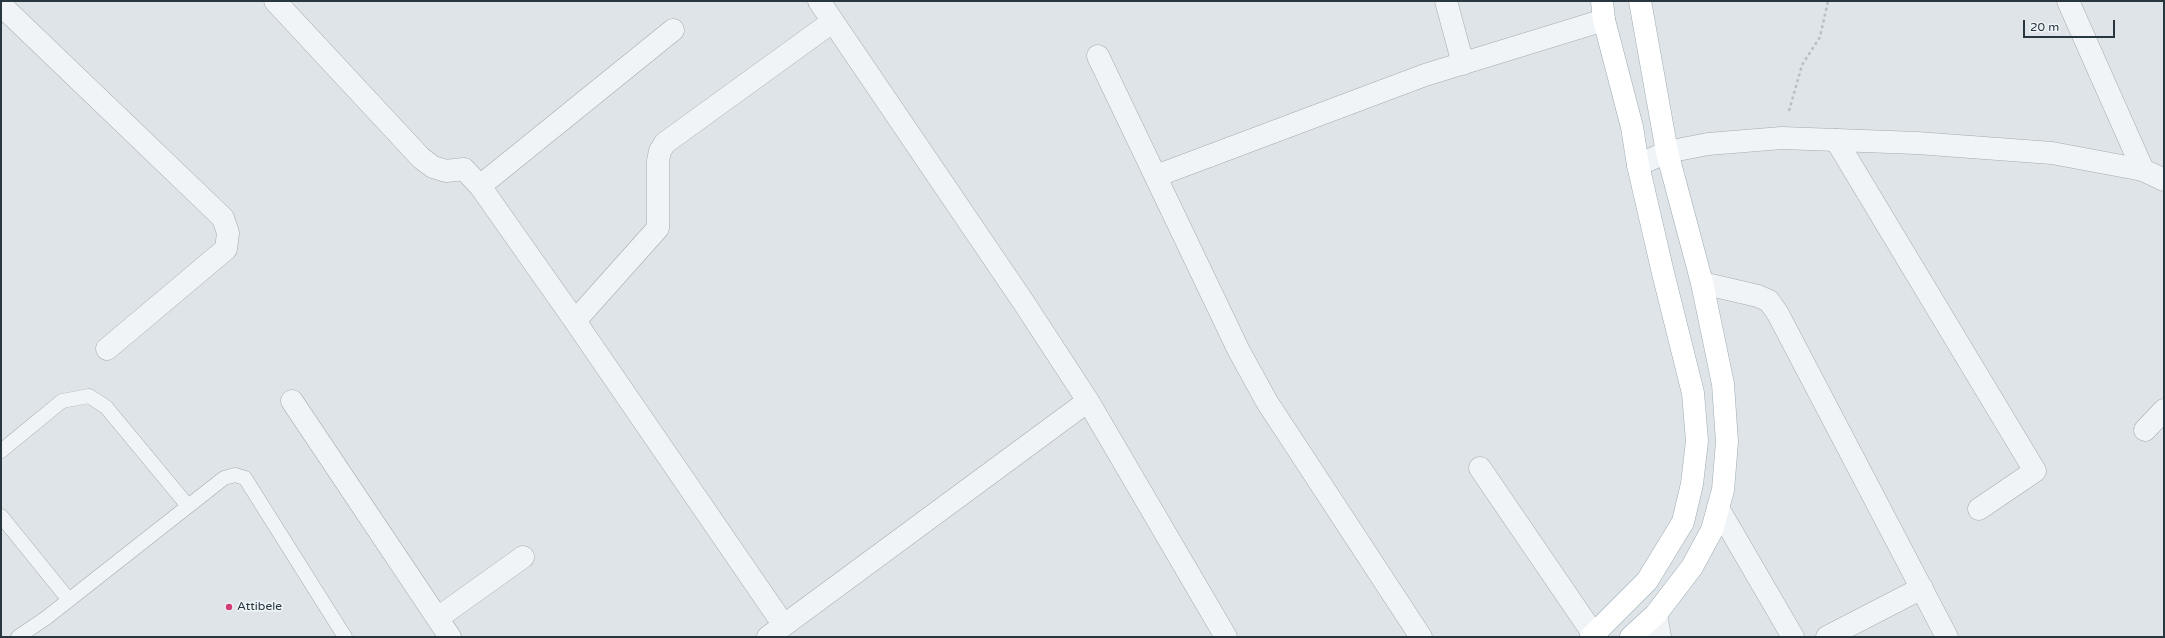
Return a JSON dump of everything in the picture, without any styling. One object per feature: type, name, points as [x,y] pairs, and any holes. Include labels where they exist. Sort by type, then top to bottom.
[{"type":"main road","points":[[1631,637],[1656,614],[1692,567],[1712,530],[1723,490],[1727,442],[1723,384],[1702,282],[1667,152],[1640,1]]},
{"type":"main road","points":[[1593,636],[1647,581],[1683,522],[1692,484],[1697,441],[1693,393],[1638,165],[1632,127],[1603,10]]},
{"type":"street","points":[[275,1],[421,158],[433,167],[446,171],[464,170],[480,186],[575,321],[776,631],[1088,401]]},
{"type":"street","points":[[819,1],[1024,303],[1088,401],[1226,637]]},
{"type":"street","points":[[1446,1],[1463,64]]},
{"type":"street","points":[[2068,1],[2143,170]]},
{"type":"street","points":[[1,5],[222,218],[228,233],[226,249],[107,348]]},
{"type":"street","points":[[1156,176],[1424,75],[1463,64],[1603,10]]},
{"type":"street","points":[[575,321],[658,228],[658,161],[660,152],[665,143],[832,22]]},
{"type":"street","points":[[480,186],[673,30]]},
{"type":"street","points":[[1098,56],[1239,351],[1267,402],[1421,637]]},
{"type":"street","points":[[1638,165],[1667,152],[1708,144],[1782,138],[1917,143],[2052,153],[2143,170],[2164,180]]},
{"type":"street","points":[[1836,140],[2035,472],[1979,509]]},
{"type":"street","points":[[1702,282],[1758,296],[1769,301],[1778,314],[1947,637]]},
{"type":"street","points":[[292,402],[439,618],[450,637]]},
{"type":"street","points":[[2145,430],[2164,410]]},
{"type":"street","points":[[1480,468],[1593,636]]},
{"type":"street","points":[[1718,508],[1793,637]]},
{"type":"street","points":[[439,618],[523,557]]},
{"type":"street","points":[[1827,637],[1922,588]]},
{"type":"street","points":[[1656,614],[1660,637]]},
{"type":"lane","points":[[1,451],[62,400],[89,396],[106,407],[188,506]]},
{"type":"lane","points":[[18,637],[69,600],[224,478],[235,475],[245,478],[345,637]]},
{"type":"lane","points":[[1,516],[69,600]]},
{"type":"path","points":[[1782,138],[1802,65],[1820,37],[1828,1]]},
{"type":"place","name":"Attibele","points":[[229,607]]}]
